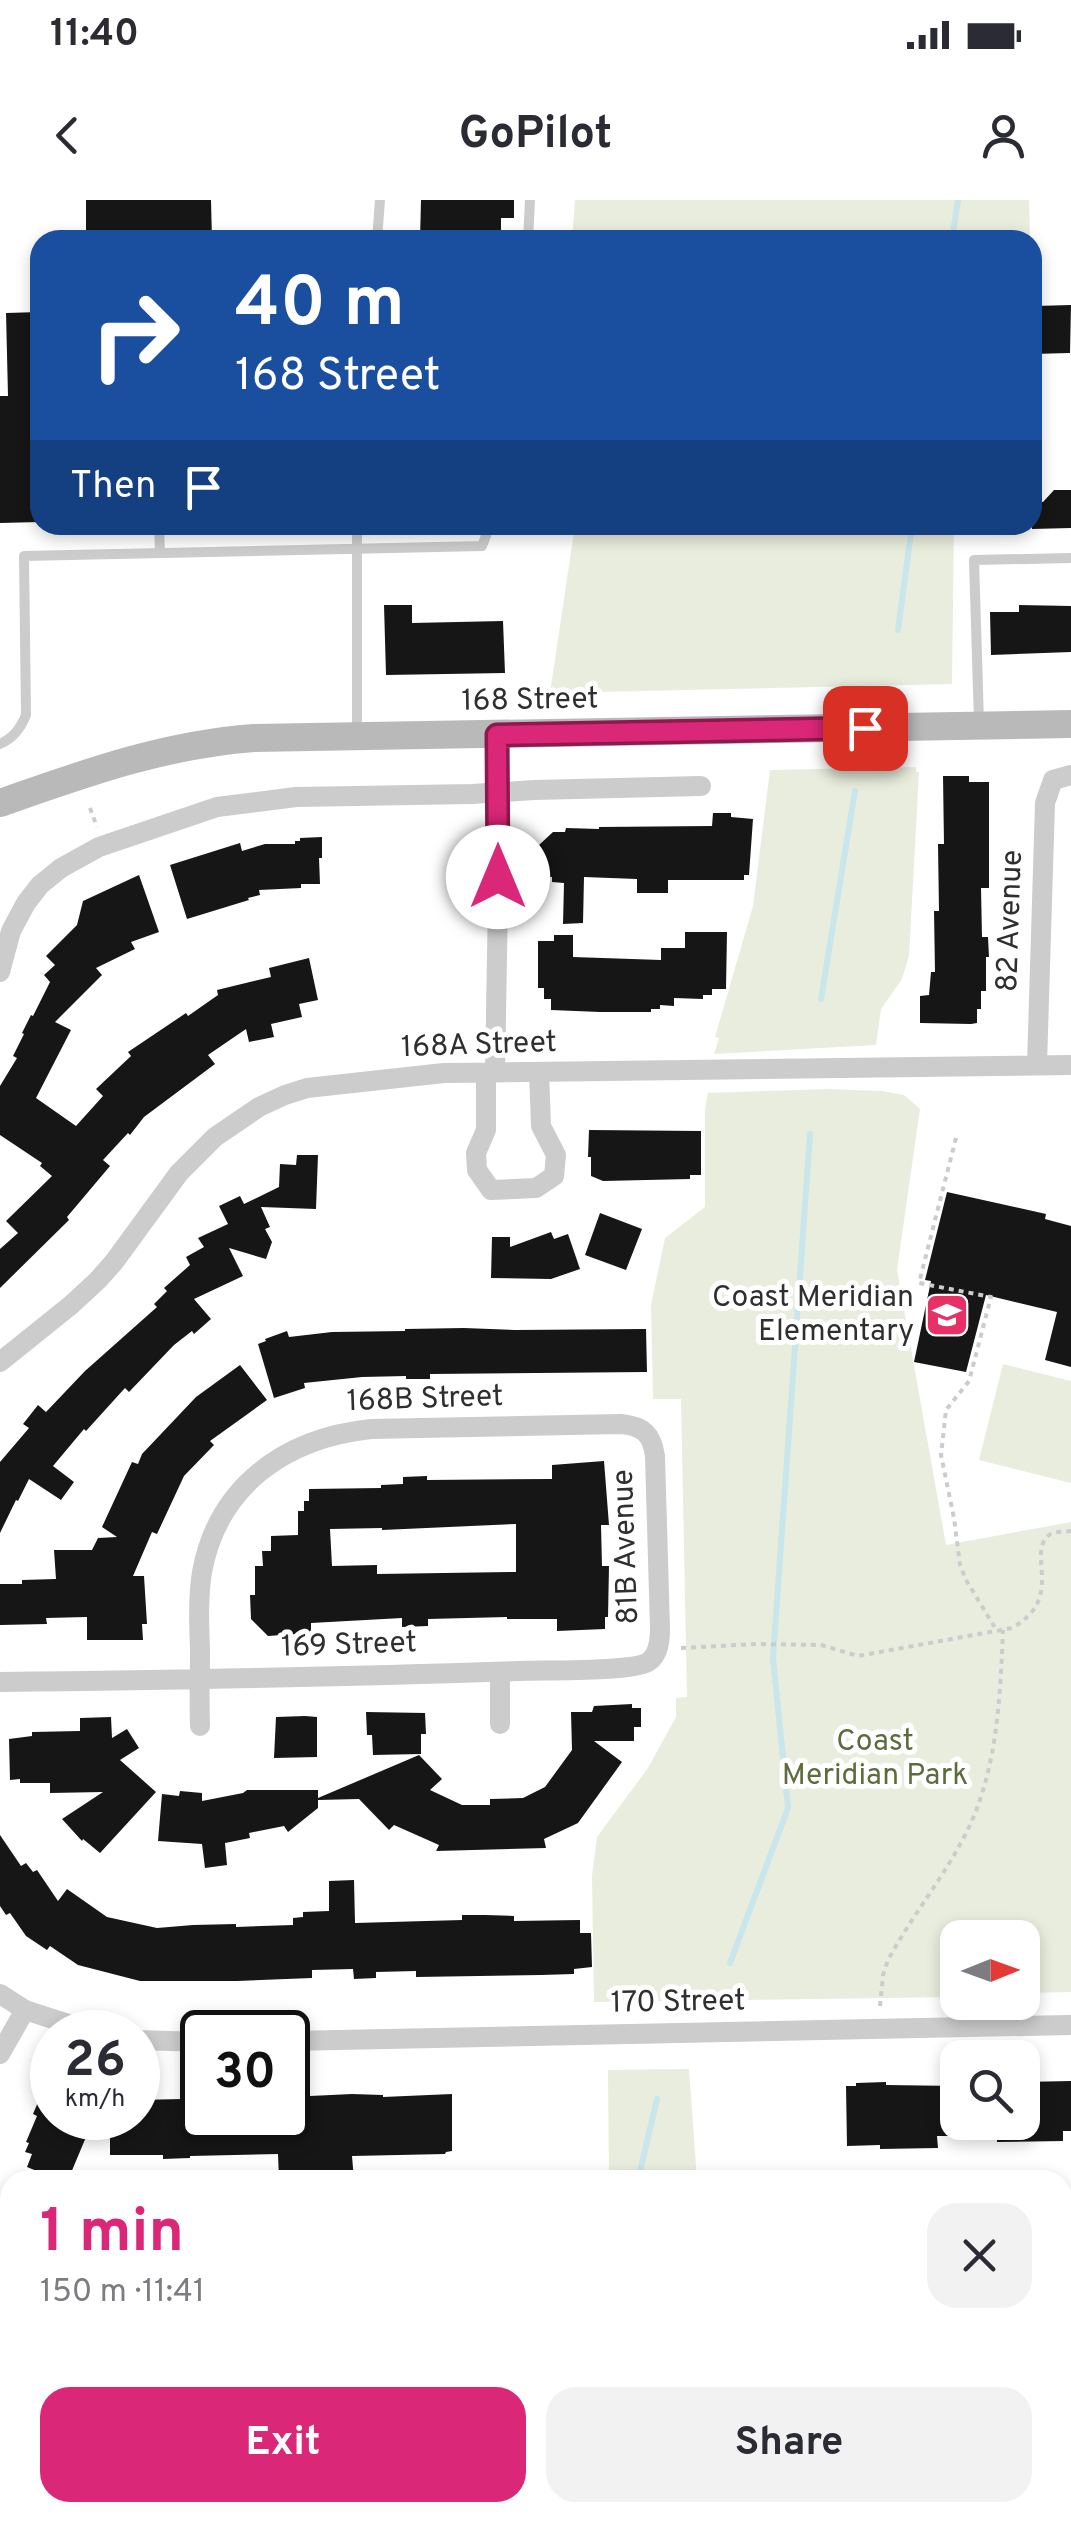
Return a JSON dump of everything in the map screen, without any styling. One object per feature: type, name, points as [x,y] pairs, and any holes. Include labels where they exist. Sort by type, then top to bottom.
[{"type":"main road","name":"168 Street","points":[[0,804],[117,762],[168,750],[254,738],[1071,724]]},
{"type":"street","points":[[497,735],[499,840],[491,1072],[486,1130],[476,1152],[477,1170],[492,1190],[536,1188],[554,1176],[556,1155],[541,1126],[539,1072]]},
{"type":"street","name":"82 Avenue","points":[[1037,1066],[1044,807],[1046,793],[1062,777]]},
{"type":"street","points":[[0,972],[11,931],[26,903],[50,876],[86,853],[188,815],[226,805],[296,797],[701,786]]},
{"type":"street","name":"168A Street","points":[[0,1362],[98,1280],[188,1163],[224,1130],[285,1095],[307,1088],[444,1073],[1071,1065]]},
{"type":"street","name":"168B Street","points":[[199,1680],[200,1590],[214,1534],[224,1513],[246,1485],[290,1451],[328,1436],[371,1429],[620,1424],[647,1433]]},
{"type":"street","name":"81B Avenue","points":[[647,1433],[655,1456],[660,1628],[654,1655]]},
{"type":"street","name":"169 Street","points":[[0,1682],[626,1667],[642,1665],[654,1655]]},
{"type":"street","points":[[500,1672],[500,1724]]},
{"type":"street","points":[[199,1680],[200,1726]]},
{"type":"street","points":[[0,1994],[30,2012]]},
{"type":"street","points":[[0,2054],[25,2010]]},
{"type":"street","name":"170 Street","points":[[310,2041],[1071,2024]]},
{"type":"lane","points":[[378,230],[380,200]]},
{"type":"lane","points":[[528,230],[530,200]]},
{"type":"lane","points":[[159,535],[160,554]]},
{"type":"lane","points":[[356,535],[357,735]]},
{"type":"lane","points":[[0,744],[22,727],[26,714],[24,556],[482,546],[486,535]]},
{"type":"lane","points":[[979,725],[974,560],[1071,558]]},
{"type":"path","points":[[90,808],[100,834]]},
{"type":"path","points":[[880,2006],[888,1960],[962,1841],[982,1796],[999,1711],[1000,1631],[960,1566],[941,1455],[946,1410],[969,1381],[991,1297],[920,1283],[956,1138]]},
{"type":"path","points":[[654,1655],[789,1644],[820,1645],[858,1656],[1000,1631],[1020,1623],[1040,1600],[1045,1539],[1054,1533],[1071,1531]]},
{"type":"green space","points":[[575,200],[1029,200],[1030,230],[573,230]]},
{"type":"green space","points":[[574,535],[954,535],[952,684],[550,693]]},
{"type":"green space","points":[[916,767],[919,772],[909,956],[902,979],[881,1009],[876,1045],[714,1054],[719,1038],[715,1037],[753,906],[770,770]]},
{"type":"green space","name":"Coast Meridian Park","points":[[882,1091],[904,1095],[920,1109],[897,1270],[946,1545],[1071,1522],[1071,1992],[1040,1993],[1040,1920],[940,1920],[940,1997],[594,2002],[592,1876],[597,1837],[648,1768],[676,1717],[676,1698],[687,1697],[681,1399],[653,1399],[651,1305],[665,1238],[705,1207],[708,1093]]},
{"type":"green space","points":[[1003,1364],[1071,1381],[1071,1483],[979,1460]]},
{"type":"green space","points":[[689,2069],[696,2170],[609,2170],[608,2070]]},
{"type":"building","points":[[86,200],[211,200],[212,230],[86,230]]},
{"type":"building","points":[[421,200],[514,200],[514,218],[501,218],[501,230],[420,230]]},
{"type":"building","points":[[1071,305],[1070,353],[1042,354],[1042,306]]},
{"type":"building","points":[[30,312],[30,522],[0,523],[0,396],[8,396],[6,313]]},
{"type":"building","points":[[1054,490],[1071,490],[1071,528],[1042,529],[1043,502]]},
{"type":"building","points":[[384,605],[412,605],[412,623],[503,621],[505,673],[386,675]]},
{"type":"building","points":[[1019,605],[1071,606],[1071,652],[991,655],[990,612],[1019,612]]},
{"type":"building","points":[[943,776],[969,776],[969,782],[989,782],[989,888],[981,888],[982,937],[988,937],[989,957],[986,991],[981,991],[977,1023],[971,1024],[920,1023],[920,996],[929,995],[931,972],[935,972],[938,844],[944,844]]},
{"type":"building","points":[[713,813],[753,819],[749,875],[744,875],[744,880],[668,880],[668,893],[637,893],[637,879],[584,877],[583,923],[563,924],[564,883],[552,882],[552,877],[538,877],[539,845],[553,832],[565,832],[566,828],[712,826]]},
{"type":"building","points":[[322,837],[320,884],[259,890],[260,895],[249,900],[187,919],[170,865],[240,843],[242,851]]},
{"type":"building","points":[[139,875],[159,932],[131,942],[135,949],[96,968],[102,975],[55,1022],[71,1030],[36,1098],[76,1126],[103,1096],[96,1089],[131,1056],[128,1052],[186,1013],[188,1016],[218,995],[217,990],[271,977],[269,968],[309,958],[318,1000],[299,1004],[302,1017],[271,1024],[274,1037],[249,1042],[246,1029],[208,1055],[215,1064],[128,1133],[103,1160],[110,1166],[67,1217],[69,1220],[0,1288],[0,1249],[18,1233],[6,1221],[52,1176],[40,1166],[42,1163],[0,1135],[0,1086],[17,1058],[13,1056],[22,1033],[50,982],[44,975],[55,965],[46,956],[77,925],[83,901]]},
{"type":"building","points":[[685,932],[727,932],[726,989],[712,989],[712,995],[703,995],[703,999],[674,998],[674,1006],[660,1005],[660,1009],[651,1012],[600,1012],[551,1010],[551,999],[544,999],[544,988],[538,988],[538,941],[554,941],[554,935],[573,935],[573,957],[661,960],[661,948],[685,948]]},
{"type":"building","points":[[589,1130],[701,1131],[701,1175],[690,1175],[690,1179],[603,1181],[591,1176]]},
{"type":"building","points":[[297,1155],[318,1155],[316,1209],[261,1207],[272,1242],[266,1259],[229,1248],[243,1276],[194,1299],[211,1319],[174,1345],[129,1392],[125,1388],[53,1466],[74,1482],[61,1500],[29,1479],[0,1533],[0,1462],[29,1428],[23,1424],[38,1405],[46,1412],[157,1307],[154,1304],[167,1291],[164,1288],[190,1265],[186,1257],[204,1247],[198,1238],[228,1224],[219,1206],[240,1196],[244,1204],[279,1187],[280,1164],[296,1165]]},
{"type":"building","points":[[947,1192],[1046,1214],[1045,1219],[1071,1226],[1071,1367],[1045,1360],[1057,1312],[986,1295],[966,1372],[914,1362],[931,1281],[925,1280]]},
{"type":"building","points":[[600,1213],[642,1229],[626,1270],[585,1255]]},
{"type":"building","points":[[551,1232],[554,1239],[568,1234],[580,1269],[551,1279],[491,1278],[492,1237],[510,1237],[510,1247]]},
{"type":"building","points":[[464,1328],[646,1329],[647,1372],[430,1374],[430,1379],[362,1377],[304,1383],[305,1388],[274,1398],[258,1344],[287,1331],[289,1337]]},
{"type":"building","points":[[240,1365],[267,1400],[210,1441],[214,1445],[184,1476],[157,1534],[152,1532],[133,1576],[144,1576],[147,1624],[142,1624],[143,1640],[87,1640],[87,1617],[46,1618],[47,1624],[0,1625],[0,1584],[56,1579],[54,1550],[92,1550],[98,1538],[117,1537],[102,1527],[132,1462],[138,1464],[142,1454],[196,1397]]},
{"type":"building","points":[[604,1461],[609,1525],[601,1525],[602,1566],[609,1566],[605,1629],[557,1631],[557,1619],[507,1617],[428,1619],[428,1626],[402,1627],[402,1618],[311,1623],[311,1633],[268,1636],[251,1619],[255,1566],[263,1566],[262,1551],[271,1551],[271,1536],[298,1535],[298,1511],[304,1511],[304,1501],[309,1501],[309,1489],[381,1488],[403,1484],[403,1477],[427,1476],[427,1480],[552,1479],[552,1465]],"holes":[[[516,1524],[516,1572],[377,1574],[377,1565],[332,1566],[330,1529]]]},
{"type":"building","points":[[632,1704],[632,1708],[641,1708],[641,1727],[634,1727],[634,1741],[594,1741],[622,1762],[578,1823],[544,1839],[546,1848],[436,1851],[439,1845],[394,1825],[389,1830],[359,1799],[318,1800],[318,1808],[288,1832],[284,1826],[225,1843],[227,1865],[205,1868],[202,1844],[158,1841],[162,1794],[202,1793],[202,1801],[247,1790],[318,1790],[318,1798],[419,1755],[442,1779],[430,1790],[462,1805],[490,1805],[490,1799],[523,1798],[545,1787],[572,1750],[571,1712]]},
{"type":"building","points":[[366,1712],[425,1713],[426,1734],[421,1734],[421,1754],[373,1755]]},
{"type":"building","points":[[111,1717],[112,1738],[127,1729],[139,1748],[120,1760],[156,1792],[100,1853],[82,1841],[62,1819],[103,1792],[50,1793],[50,1783],[10,1780],[9,1739],[32,1736],[32,1732],[80,1731],[80,1718]]},
{"type":"building","points":[[276,1717],[317,1717],[317,1757],[274,1758]]},
{"type":"building","points":[[0,1835],[21,1866],[26,1863],[33,1872],[37,1870],[58,1901],[67,1889],[107,1917],[157,1928],[293,1925],[293,1918],[303,1917],[303,1912],[329,1911],[329,1881],[354,1880],[355,1923],[462,1920],[462,1915],[514,1916],[514,1921],[580,1920],[580,1933],[591,1933],[592,1967],[574,1969],[574,1974],[416,1977],[416,1971],[376,1972],[376,1978],[354,1979],[353,1969],[312,1970],[312,1978],[140,1981],[78,1965],[26,1936],[0,1906]]},
{"type":"building","points":[[1071,2081],[1071,2131],[1063,2131],[1063,2141],[997,2142],[1040,2140],[1040,2082]]},
{"type":"building","points":[[846,2086],[940,2086],[938,2148],[847,2146]]},
{"type":"building","points":[[452,2094],[452,2151],[352,2156],[353,2170],[279,2170],[278,2154],[163,2159],[163,2155],[110,2155],[110,2140],[160,2140],[160,2100],[180,2099],[180,2140],[310,2140],[310,2096]]},
{"type":"building","points":[[30,2133],[30,2140],[85,2140],[72,2170],[27,2167],[32,2154],[25,2152],[29,2143],[26,2142]]},
{"type":"waterway","points":[[954,230],[958,200]]},
{"type":"waterway","points":[[898,630],[911,535]]},
{"type":"waterway","points":[[821,999],[855,791]]},
{"type":"waterway","points":[[730,1963],[788,1808],[773,1658],[810,1134]]},
{"type":"waterway","points":[[640,2170],[657,2099]]},
{"type":"place","name":"Coast Meridian Elementary","points":[[947,1315]]},
{"type":"route","points":[[498,877],[497,735],[865,728]]}]
